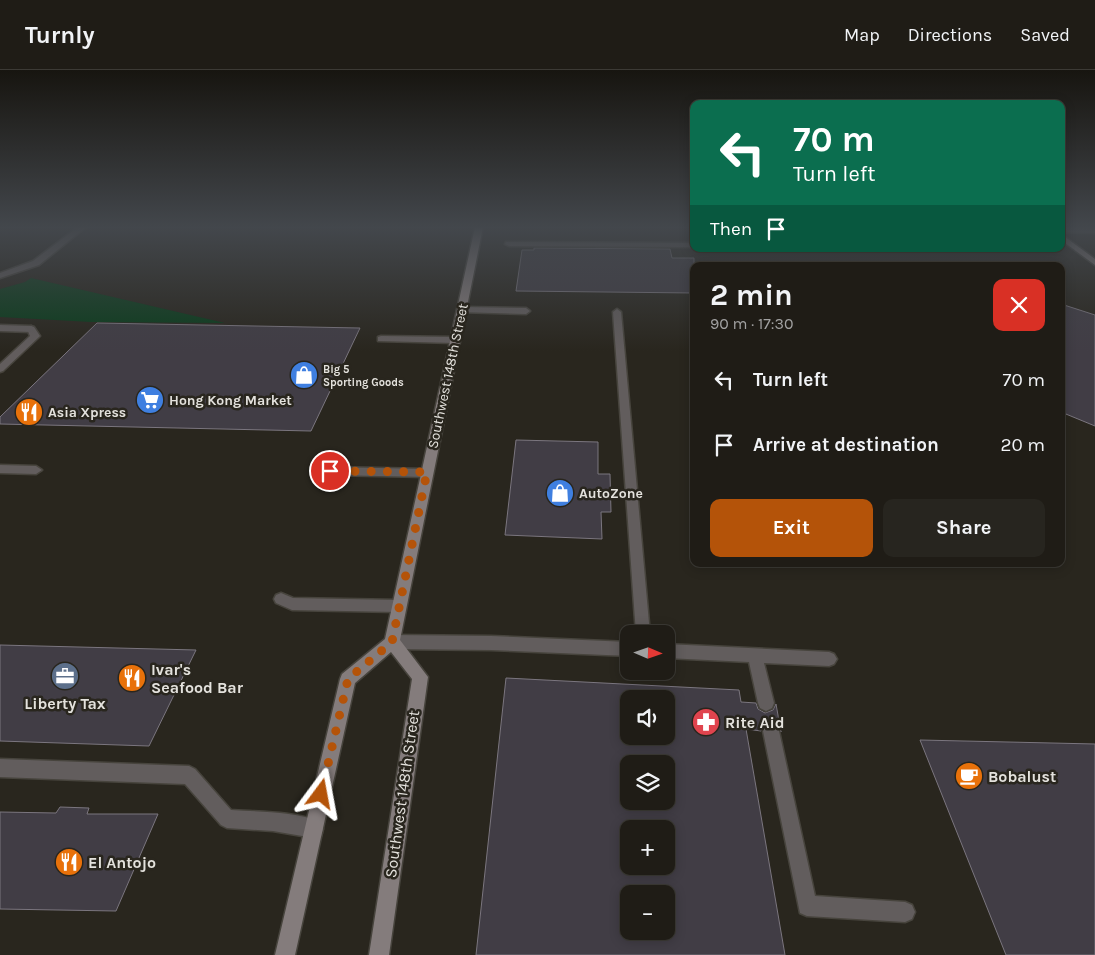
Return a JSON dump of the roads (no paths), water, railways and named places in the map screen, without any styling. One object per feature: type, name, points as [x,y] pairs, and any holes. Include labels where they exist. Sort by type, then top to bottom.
[{"type":"main road","name":"Southwest 148th Street","points":[[379,955],[420,677],[392,642],[398,606],[471,268]]},
{"type":"main road","points":[[285,955],[348,679],[392,642]]},
{"type":"street","points":[[0,276],[21,268]]},
{"type":"street","points":[[462,310],[526,311]]},
{"type":"street","points":[[617,312],[642,625]]},
{"type":"street","points":[[0,328],[31,329],[35,336],[0,369]]},
{"type":"street","points":[[381,339],[455,340]]},
{"type":"street","points":[[0,469],[36,470]]},
{"type":"street","points":[[330,471],[427,472]]},
{"type":"street","points":[[280,599],[292,604],[398,606]]},
{"type":"street","points":[[392,642],[491,643],[620,649]]},
{"type":"street","points":[[675,652],[829,659]]},
{"type":"street","points":[[755,656],[766,703]]},
{"type":"street","points":[[771,731],[807,906],[905,912]]},
{"type":"street","points":[[0,768],[190,775],[226,820],[273,822],[314,829]]},
{"type":"place","name":"Big 5 Sporting Goods","points":[[304,375]]},
{"type":"place","name":"Hong Kong Market","points":[[150,400]]},
{"type":"place","name":"Asia Xpress","points":[[29,412]]},
{"type":"place","name":"AutoZone","points":[[560,493]]},
{"type":"place","name":"Liberty Tax","points":[[65,676]]},
{"type":"place","name":"Ivar's Seafood Bar","points":[[132,678]]},
{"type":"place","name":"Rite Aid","points":[[706,722]]},
{"type":"place","name":"Bobalust","points":[[969,776]]},
{"type":"place","name":"El Antojo","points":[[69,862]]}]
